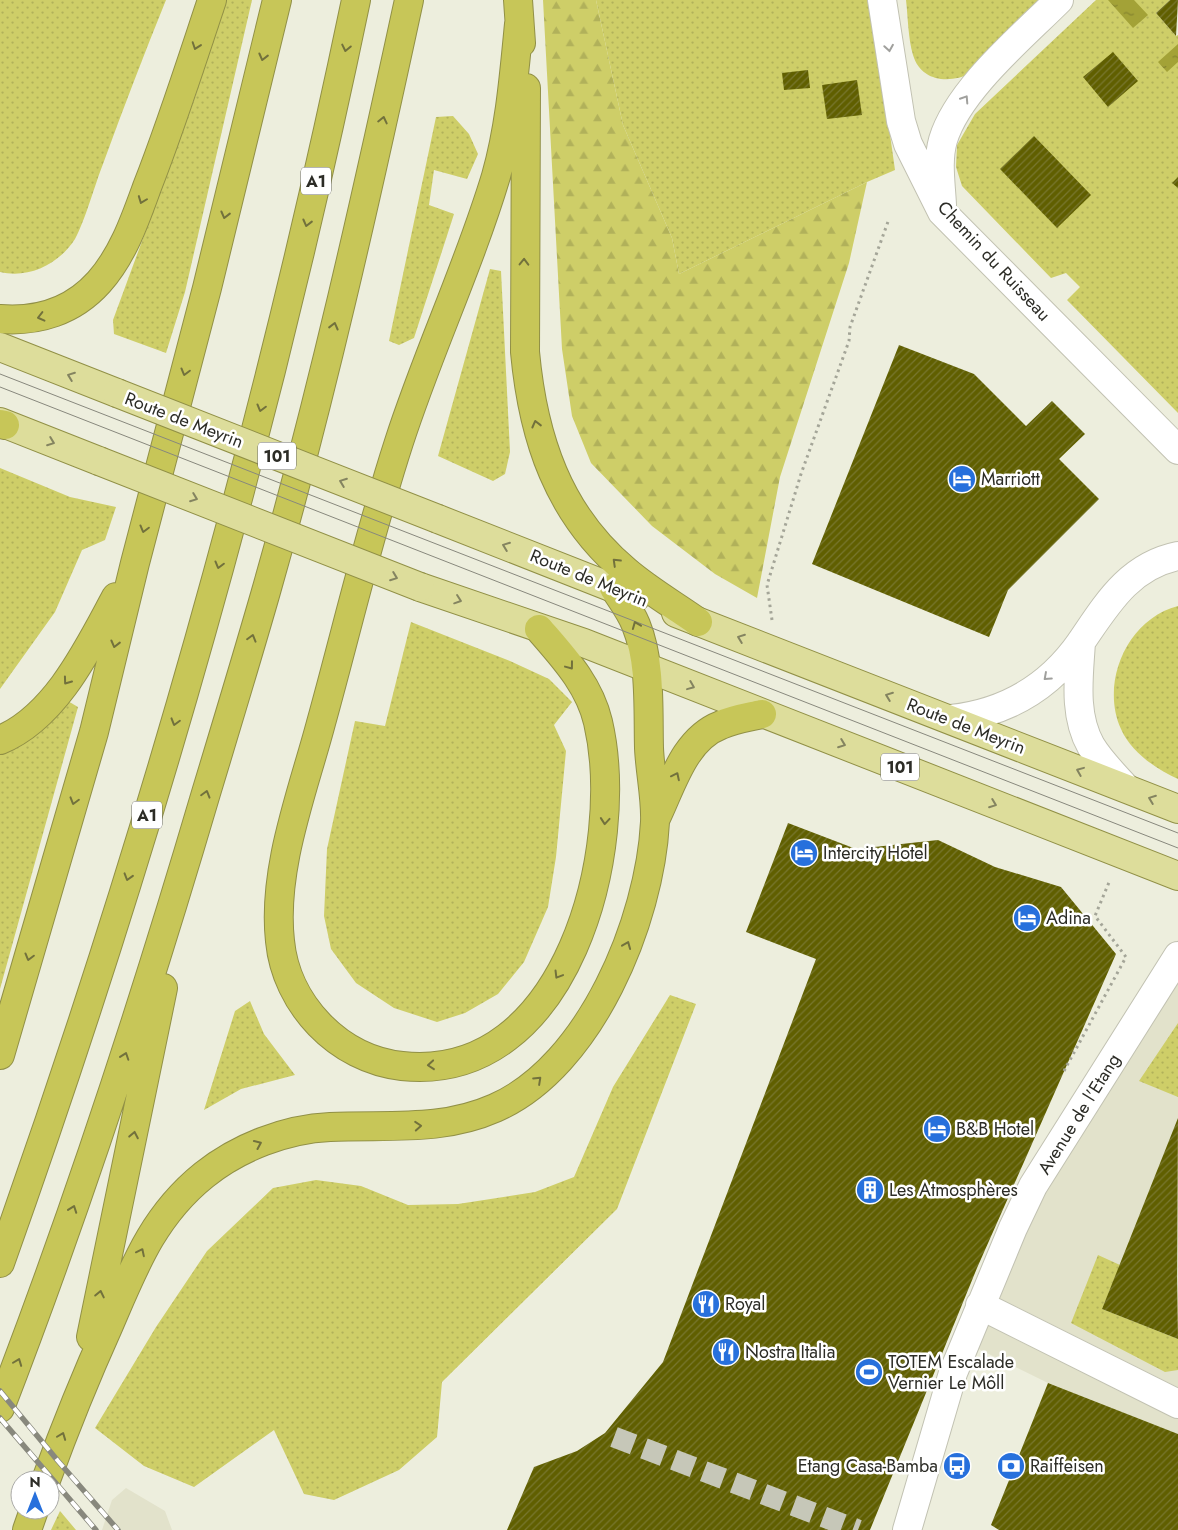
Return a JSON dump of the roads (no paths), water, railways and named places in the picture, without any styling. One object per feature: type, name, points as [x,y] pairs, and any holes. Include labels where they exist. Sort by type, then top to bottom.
[{"type":"highway","points":[[0,319],[31,320],[64,308],[89,292],[110,269],[126,240],[154,171],[212,0]]},
{"type":"highway","points":[[0,1055],[94,732],[135,563],[207,288],[277,0]]},
{"type":"highway","name":"A1","points":[[0,1263],[87,1010],[167,751],[216,578],[310,210],[356,0]]},
{"type":"highway","points":[[0,1408],[71,1213],[129,1044],[266,592],[323,373],[360,220],[409,0]]},
{"type":"highway","points":[[519,12],[527,102],[523,298],[525,352],[529,393],[543,450],[564,495],[586,529],[605,552],[626,571],[698,622]]},
{"type":"highway","points":[[519,12],[507,127],[496,176],[399,443],[299,804],[279,893],[280,945],[287,972],[298,997],[317,1022],[331,1036],[372,1058],[400,1065],[431,1066],[459,1060],[492,1046],[513,1031],[540,1003],[565,964],[577,939],[598,874],[606,806],[605,759],[597,718],[585,685],[539,629]]},
{"type":"highway","points":[[0,740],[19,729],[34,717],[67,681],[94,638],[135,563]]},
{"type":"highway","points":[[50,1470],[79,1392],[150,1236],[169,1210],[206,1174],[229,1158],[261,1143],[295,1132],[331,1127],[430,1126],[467,1119],[498,1107],[527,1090],[541,1078],[570,1047],[592,1016],[625,951],[642,898],[652,853],[655,819],[645,668],[640,638],[635,622],[614,588]]},
{"type":"highway","points":[[655,819],[686,757],[698,739],[720,725],[762,714]]},
{"type":"highway","points":[[79,1392],[126,1172],[192,841]]},
{"type":"main road","name":"Route de Meyrin","points":[[0,348],[1178,809]]},
{"type":"main road","name":"101","points":[[2,424],[420,587],[645,668],[1166,872]]},
{"type":"street","name":"Chemin du Ruisseau","points":[[882,0],[901,121],[917,166],[942,212],[1178,450]]},
{"type":"street","points":[[942,212],[940,164],[942,142],[950,123],[974,85],[1059,0]]},
{"type":"street","points":[[901,121],[928,125],[950,123]]},
{"type":"street","points":[[951,720],[994,711],[1018,700],[1048,676],[1080,642],[1102,608],[1118,590],[1148,568],[1178,556]]},
{"type":"street","points":[[1080,642],[1079,699],[1083,727],[1096,753],[1126,788]]},
{"type":"street","name":"Avenue de l'Etang","points":[[907,1530],[953,1373],[980,1305],[1033,1186],[1178,956]]},
{"type":"street","points":[[980,1305],[1178,1404]]},
{"type":"water","points":[[1108,0],[1134,0],[1148,15],[1133,28]]},
{"type":"water","points":[[1178,44],[1178,62],[1167,72],[1158,62]]},
{"type":"tunnel","points":[[614,1437],[858,1530]]},
{"type":"tram line","points":[[0,374],[1178,833]]},
{"type":"tram line","points":[[0,387],[1178,848]]},
{"type":"railway","points":[[0,1391],[118,1530]]},
{"type":"railway","points":[[0,1418],[96,1530]]},
{"type":"place","name":"Marriott","points":[[962,479]]},
{"type":"place","name":"Intercity Hotel","points":[[804,853]]},
{"type":"place","name":"Adina","points":[[1027,918]]},
{"type":"place","name":"B&B Hotel","points":[[937,1129]]},
{"type":"place","name":"Les Atmosphères","points":[[870,1190]]},
{"type":"place","name":"Royal","points":[[706,1304]]},
{"type":"place","name":"Nostra Italia","points":[[726,1352]]},
{"type":"place","name":"TOTEM Escalade Vernier Le Môll","points":[[869,1372]]},
{"type":"place","name":"Etang Casa-Bamba","points":[[957,1466]]},
{"type":"place","name":"Raiffeisen","points":[[1011,1466]]}]
